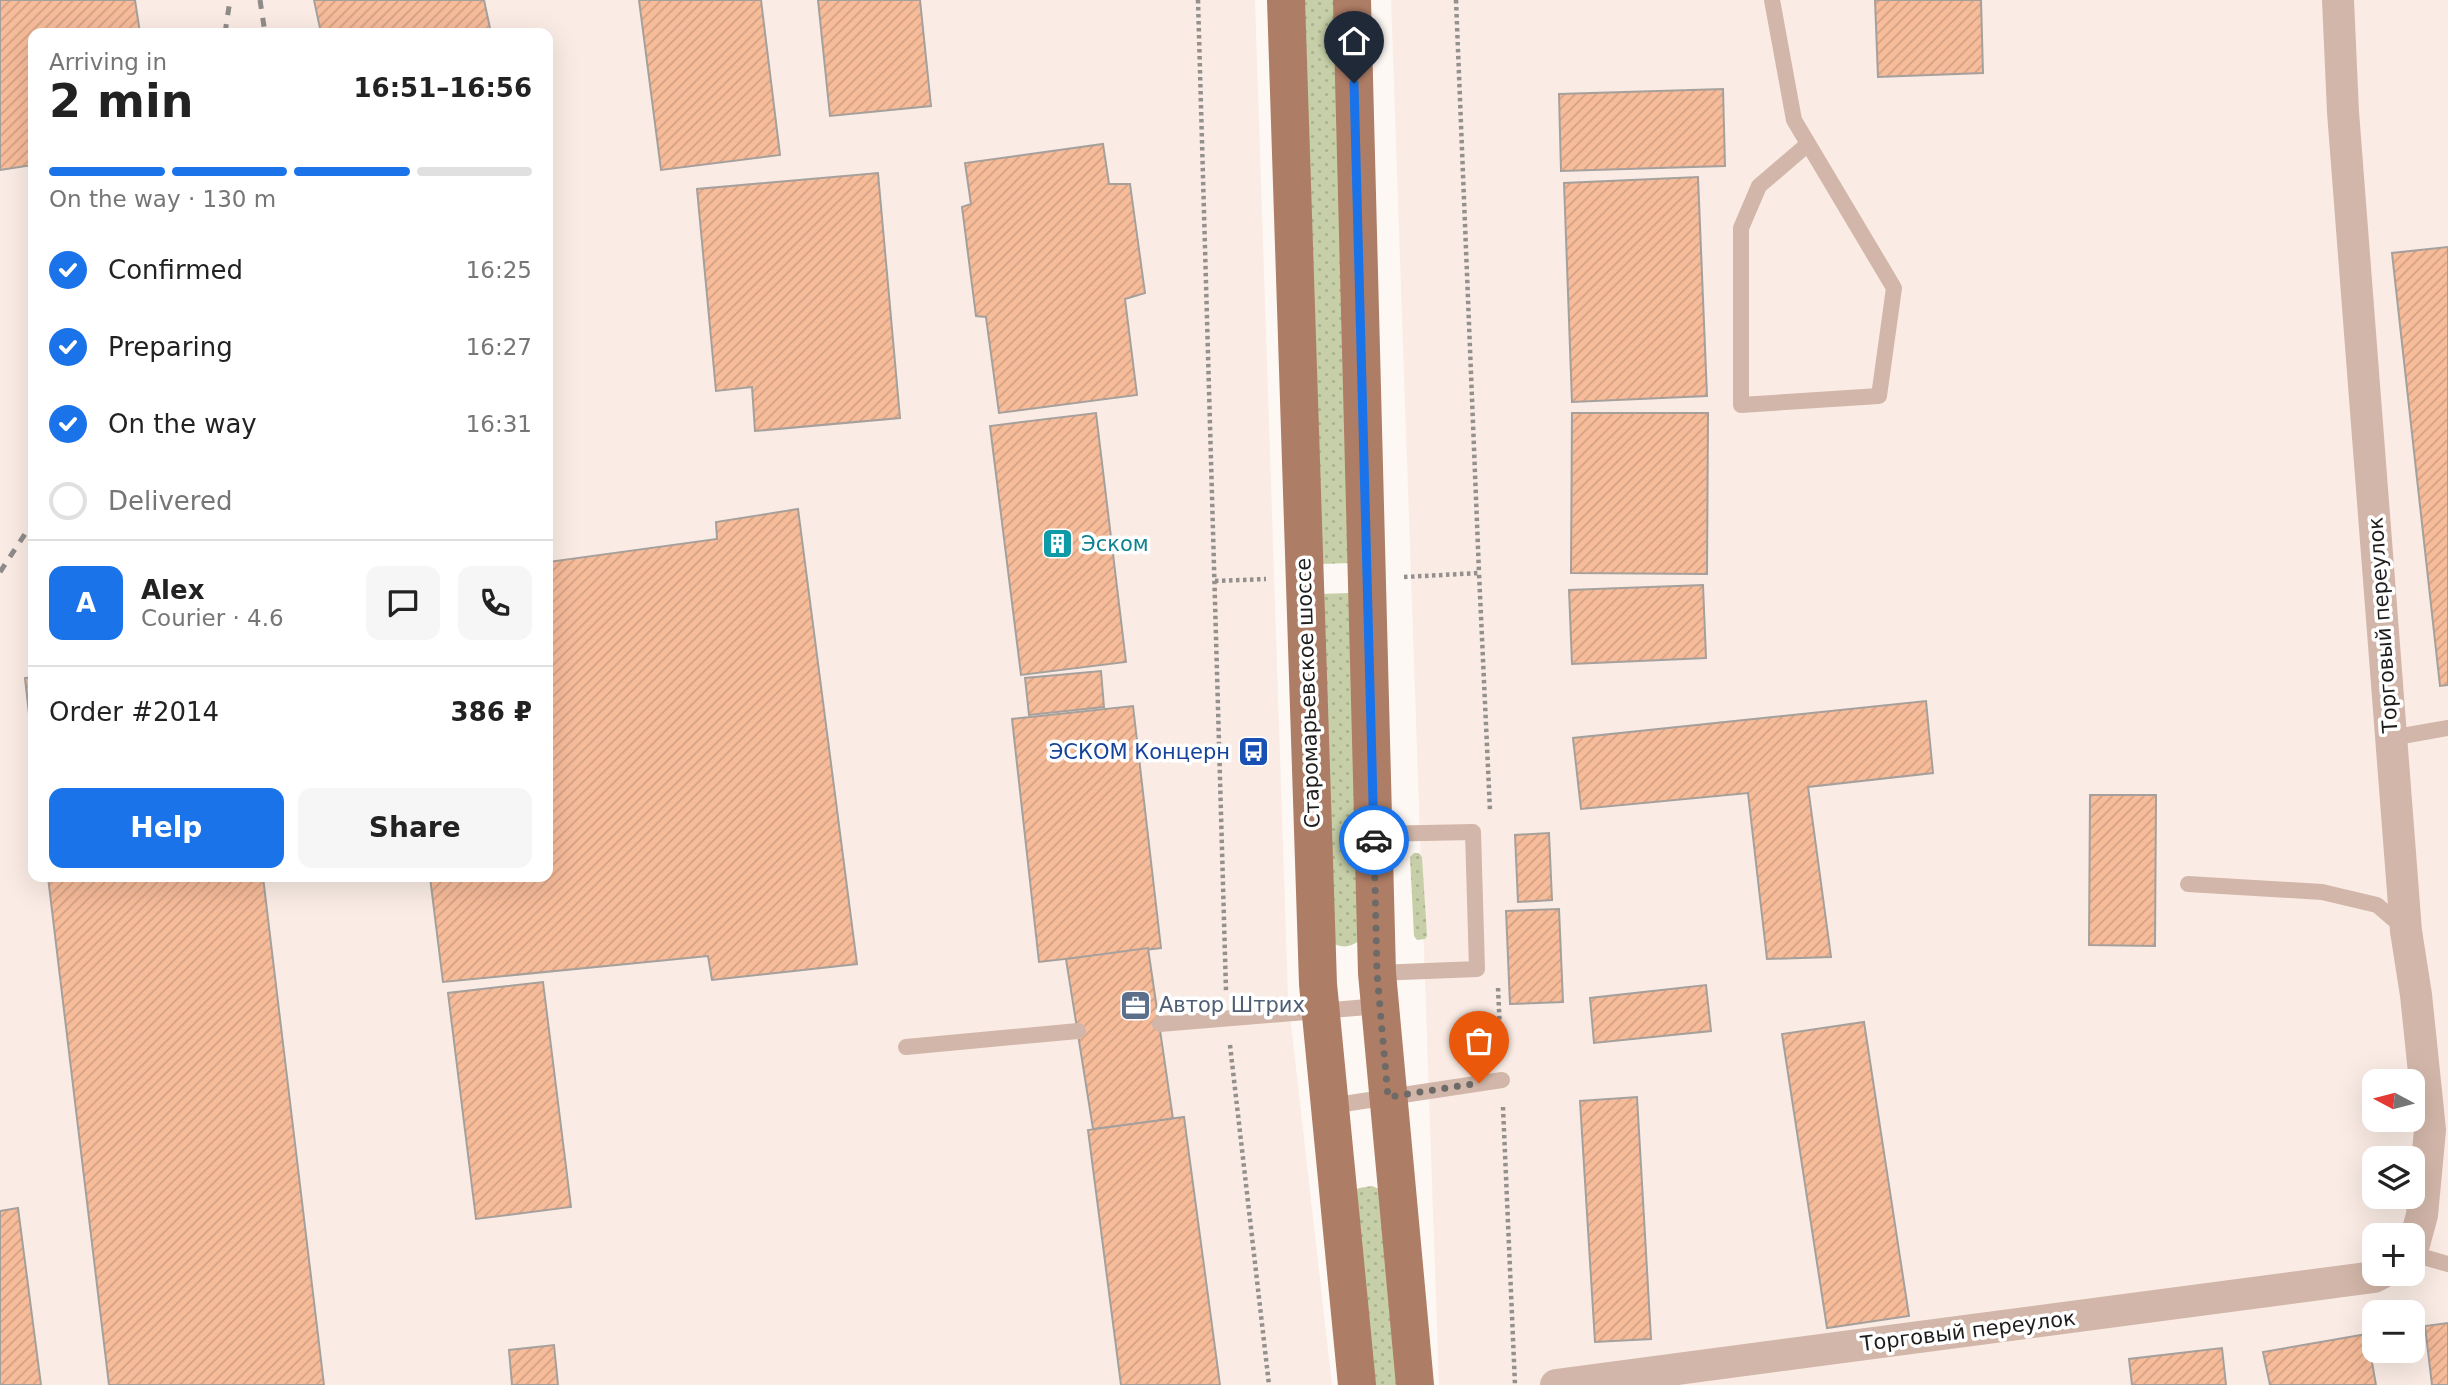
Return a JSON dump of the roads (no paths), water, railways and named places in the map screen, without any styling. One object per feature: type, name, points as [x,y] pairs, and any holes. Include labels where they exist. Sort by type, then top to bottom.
[{"type":"main road","name":"Старомарьевское шоссе","points":[[1286,0],[1320,1011],[1357,1385]]},
{"type":"main road","points":[[1352,0],[1379,990],[1415,1385]]},
{"type":"street","name":"Торговый переулок","points":[[2338,0],[2343,111],[2406,931],[2439,1129],[2420,1223]]},
{"type":"street","name":"Торговый переулок","points":[[1556,1385],[2362,1280]]},
{"type":"lane","points":[[1772,0],[1794,120],[1894,288],[1879,396],[1741,405],[1741,228],[1759,186],[1808,144]]},
{"type":"lane","points":[[2392,738],[2448,728]]},
{"type":"lane","points":[[1160,1024],[1320,1011],[1379,990],[1477,969],[1473,832],[1374,834]]},
{"type":"lane","points":[[2188,884],[2322,892],[2377,905],[2406,931]]},
{"type":"lane","points":[[906,1047],[1078,1031]]},
{"type":"lane","points":[[1329,1106],[1502,1080]]},
{"type":"lane","points":[[2425,1257],[2448,1264]]},
{"type":"railway","points":[[226,28],[230,0]]},
{"type":"railway","points":[[260,0],[264,28]]},
{"type":"railway","points":[[0,572],[28,530]]},
{"type":"place","name":"Эском","points":[[1058,544]]},
{"type":"place","name":"ЭСКОМ Концерн","points":[[1253,752]]},
{"type":"place","name":"Автор Штрих","points":[[1136,1005]]}]
